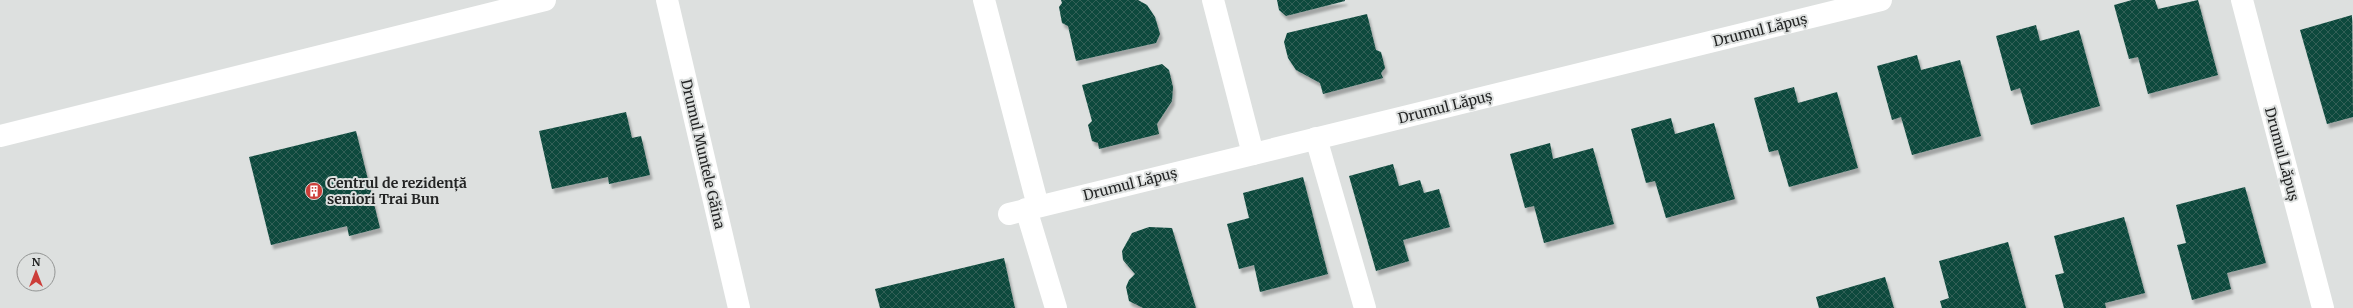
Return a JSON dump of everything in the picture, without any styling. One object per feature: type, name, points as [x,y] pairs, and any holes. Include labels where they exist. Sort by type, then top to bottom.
[{"type":"street","points":[[0,136],[545,0]]},
{"type":"street","name":"Drumul Muntele Găina","points":[[667,0],[739,308]]},
{"type":"street","points":[[984,0],[1024,210],[1056,308]]},
{"type":"street","points":[[1213,0],[1253,154]]},
{"type":"street","name":"Drumul Lăpuș","points":[[1024,210],[1881,0]]},
{"type":"street","name":"Drumul Lăpuș","points":[[2242,0],[2322,308]]},
{"type":"street","points":[[1316,138],[1365,308]]},
{"type":"building","points":[[1061,0],[1138,0],[1147,5],[1155,17],[1160,34],[1156,43],[1076,61],[1068,26],[1062,23],[1059,7],[1062,3]]},
{"type":"building","points":[[1277,0],[1345,1],[1286,16],[1279,10]]},
{"type":"building","points":[[2132,0],[2155,0],[2158,9],[2198,0],[2218,75],[2148,94],[2138,57],[2129,59],[2114,5]]},
{"type":"building","points":[[1367,14],[1376,50],[1381,52],[1385,68],[1381,73],[1383,78],[1323,94],[1320,83],[1296,70],[1288,58],[1284,42],[1287,33]]},
{"type":"building","points":[[2352,15],[2353,117],[2327,124],[2300,30]]},
{"type":"building","points":[[2036,25],[2040,41],[2079,30],[2100,106],[2031,125],[2020,88],[2011,91],[1996,36]]},
{"type":"building","points":[[1917,55],[1921,70],[1960,60],[1981,136],[1912,155],[1901,117],[1892,120],[1877,66]]},
{"type":"building","points":[[1162,64],[1169,70],[1173,87],[1172,101],[1157,124],[1159,134],[1099,149],[1098,143],[1092,141],[1088,125],[1092,121],[1082,85]]},
{"type":"building","points":[[1794,87],[1798,103],[1837,92],[1858,168],[1789,187],[1778,150],[1769,152],[1754,98]]},
{"type":"building","points":[[626,112],[632,138],[641,136],[650,175],[609,184],[608,177],[552,189],[539,131]]},
{"type":"building","points":[[1671,118],[1675,134],[1714,123],[1735,199],[1666,218],[1655,181],[1646,183],[1631,129]]},
{"type":"building","name":"Centrul de rezidență seniori Trai Bun","points":[[356,131],[380,228],[349,236],[347,226],[271,245],[249,157]]},
{"type":"building","points":[[1550,143],[1553,159],[1593,148],[1614,224],[1544,243],[1534,206],[1525,208],[1510,154]]},
{"type":"building","points":[[1393,164],[1399,186],[1420,180],[1424,193],[1439,189],[1450,227],[1403,240],[1409,261],[1376,271],[1349,176]]},
{"type":"building","points":[[1303,177],[1328,274],[1260,292],[1254,265],[1239,269],[1227,224],[1249,218],[1243,193]]},
{"type":"building","points":[[2245,187],[2266,263],[2227,273],[2231,289],[2192,300],[2177,245],[2186,243],[2176,205]]},
{"type":"building","points":[[2124,217],[2145,293],[2105,303],[2106,308],[2064,308],[2055,275],[2064,273],[2054,236]]},
{"type":"building","points":[[1149,227],[1172,228],[1196,308],[1143,308],[1129,301],[1126,287],[1129,280],[1135,274],[1123,260],[1122,251],[1132,233]]},
{"type":"building","points":[[2008,242],[2026,308],[1942,308],[1940,301],[1949,298],[1939,261]]},
{"type":"building","points":[[1004,258],[1015,308],[880,308],[875,289]]},
{"type":"building","points":[[1885,277],[1894,308],[1819,308],[1816,297]]},
{"type":"place","name":"Centrul de rezidență seniori Trai Bun","points":[[314,191]]}]
